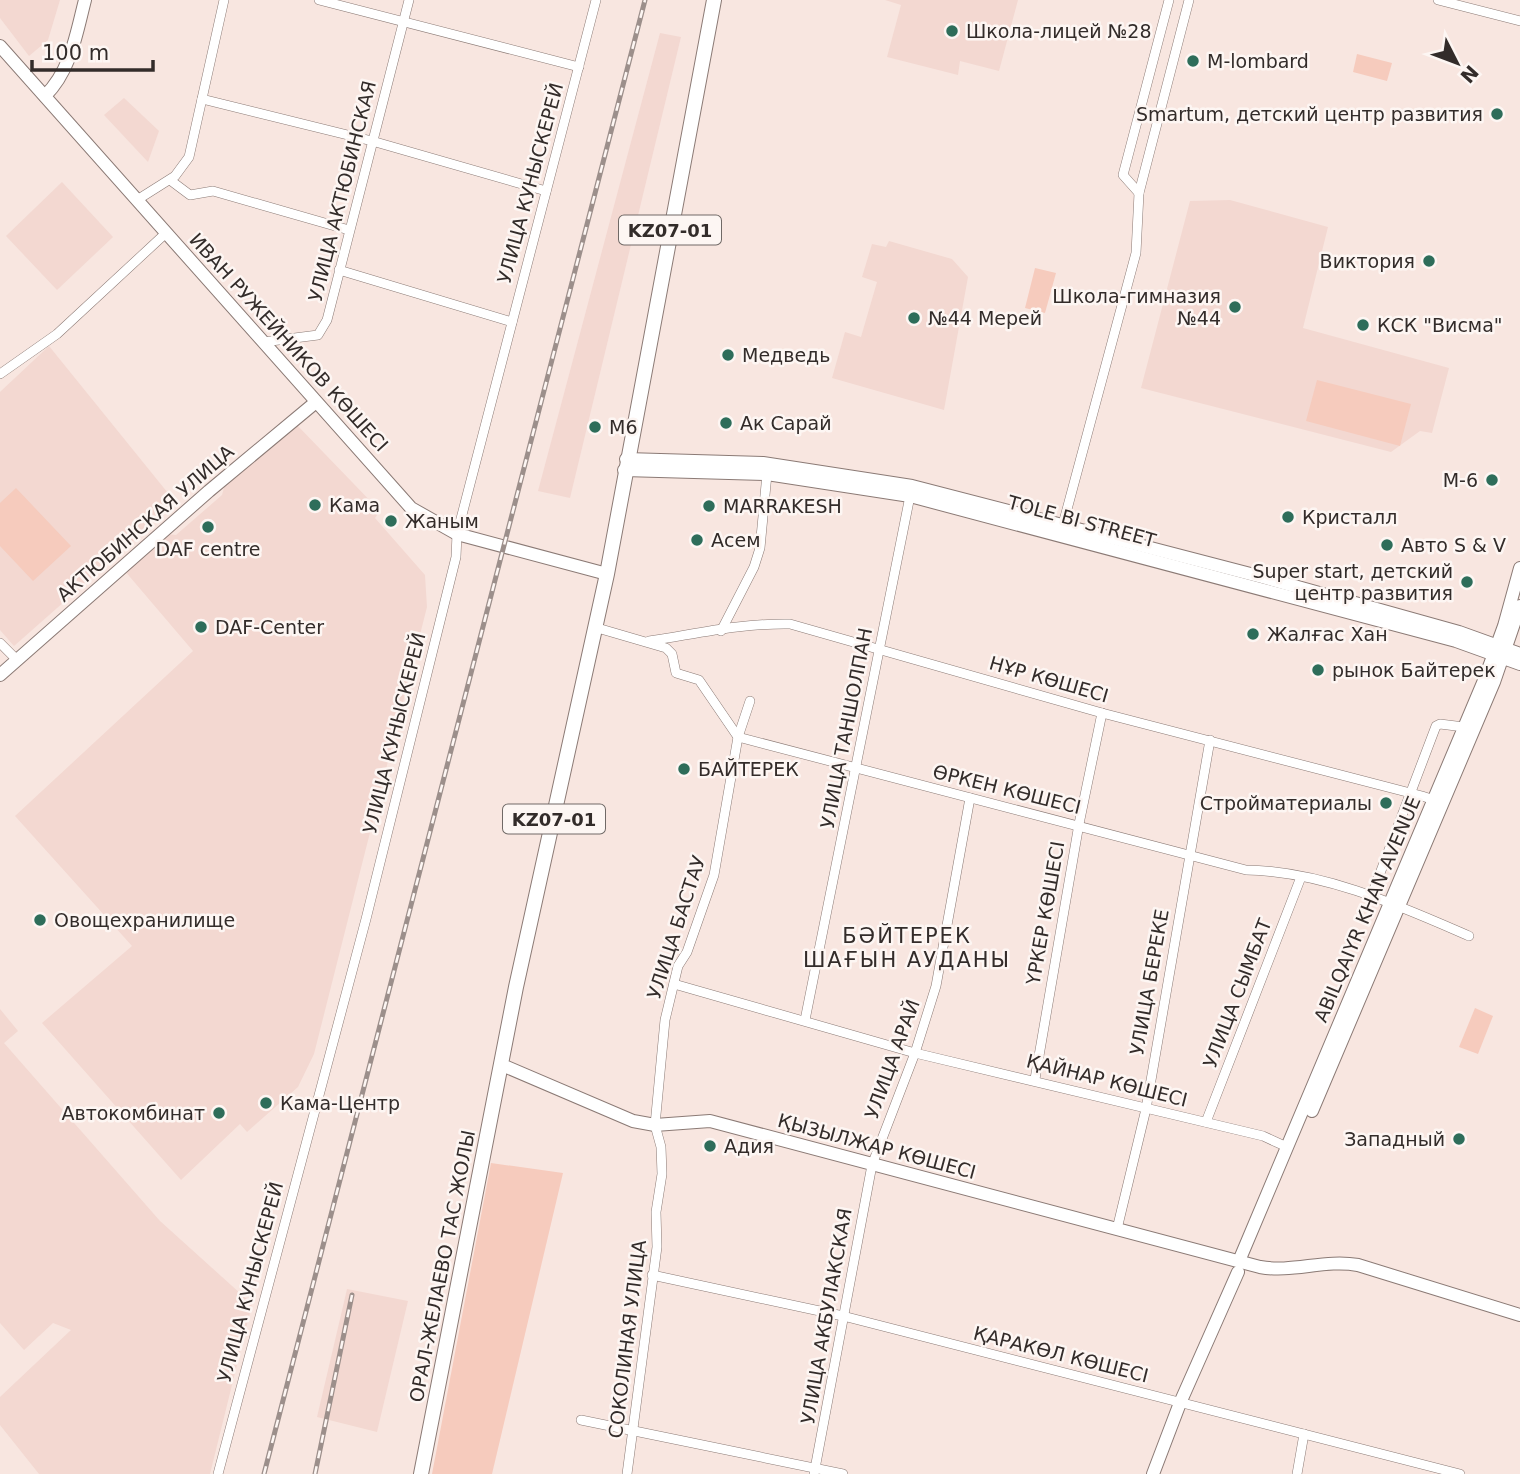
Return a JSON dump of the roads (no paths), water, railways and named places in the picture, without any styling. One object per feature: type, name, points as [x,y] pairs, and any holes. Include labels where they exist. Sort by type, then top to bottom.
[{"type":"main road","name":"KZ07-01","points":[[502,1065],[607,574],[625,464],[714,0]]},
{"type":"main road","name":"ОРАЛ-ЖЕЛАЕВО ТАС ЖОЛЫ","points":[[421,1474],[502,1065]]},
{"type":"street","points":[[45,96],[60,81],[72,51],[85,0]]},
{"type":"street","points":[[137,200],[170,180],[189,157],[224,0]]},
{"type":"street","points":[[318,0],[579,67]]},
{"type":"street","name":"УЛИЦА АКТЮБИНСКАЯ","points":[[263,342],[318,335],[327,320],[409,0]]},
{"type":"street","name":"УЛИЦА КУНЫСКЕРЕЙ","points":[[218,1474],[366,919],[456,557],[457,534],[596,0]]},
{"type":"street","points":[[1139,194],[1124,174],[1169,0]]},
{"type":"street","points":[[1061,530],[1136,253],[1139,194],[1189,0]]},
{"type":"street","points":[[1438,0],[1520,21]]},
{"type":"street","name":"ИВАН РУЖЕЙНИКОВ КӨШЕСІ","points":[[0,46],[411,508],[457,534],[607,574]]},
{"type":"street","points":[[202,99],[372,141],[546,191]]},
{"type":"street","points":[[170,180],[190,195],[213,191],[349,230]]},
{"type":"street","points":[[0,374],[57,334],[166,233]]},
{"type":"street","points":[[339,270],[512,322]]},
{"type":"street","name":"АКТЮБИНСКАЯ УЛИЦА","points":[[0,675],[209,491],[316,402]]},
{"type":"street","name":"TOLE BI STREET","points":[[625,464],[763,463],[911,491],[1459,632],[1500,651],[1520,664]]},
{"type":"street","name":"TOLE BI STREET","points":[[625,464],[768,474],[911,491]]},
{"type":"street","points":[[721,631],[754,567],[760,548],[768,474]]},
{"type":"street","name":"УЛИЦА ТАНШОЛПАН","points":[[805,1020],[911,491]]},
{"type":"street","name":"ABILQAIYR KHAN AVENUE","points":[[1436,806],[1500,651],[1520,568]]},
{"type":"street","name":"ABILQAIYR KHAN AVENUE","points":[[1241,1265],[1399,908],[1464,727],[1520,606]]},
{"type":"street","name":"НҰР КӨШЕСІ","points":[[640,643],[721,631],[749,623],[790,624],[1102,713],[1410,793],[1436,806]]},
{"type":"street","points":[[594,628],[640,643],[666,648],[673,653],[676,673],[699,680],[737,737]]},
{"type":"street","points":[[0,643],[17,660]]},
{"type":"street","points":[[1500,651],[1520,654]]},
{"type":"street","name":"УЛИЦА БАСТАУ","points":[[655,1125],[659,1065],[674,984],[714,875],[737,737],[750,701]]},
{"type":"street","name":"ҮРКЕР КӨШЕСІ","points":[[1035,1079],[1079,824],[1102,713]]},
{"type":"street","points":[[1371,897],[1436,726],[1440,724],[1464,727]]},
{"type":"street","name":"ӨРКЕН КӨШЕСІ","points":[[737,737],[796,750],[857,770],[1079,824],[1246,870],[1301,877],[1371,897],[1469,936]]},
{"type":"street","name":"УЛИЦА БЕРЕКЕ","points":[[1116,1229],[1146,1109],[1210,740]]},
{"type":"street","name":"УЛИЦА АРАЙ","points":[[872,1165],[915,1053],[936,986],[970,798]]},
{"type":"street","name":"УЛИЦА СЫМБАТ","points":[[1206,1122],[1301,877]]},
{"type":"street","name":"ABILQAIYR KHAN AVENUE","points":[[1241,1265],[1287,1147],[1399,908]]},
{"type":"street","name":"ҚАЙНАР КӨШЕСІ","points":[[674,984],[915,1053],[1035,1079],[1146,1109],[1263,1136],[1287,1147]]},
{"type":"street","name":"ҚЫЗЫЛЖАР КӨШЕСІ","points":[[502,1065],[633,1121],[655,1125],[710,1121],[1241,1265],[1277,1270],[1343,1262],[1520,1315]]},
{"type":"street","name":"СОКОЛИНАЯ УЛИЦА","points":[[627,1474],[635,1430],[662,1174],[661,1147],[655,1125]]},
{"type":"street","name":"УЛИЦА АКБУЛАКСКАЯ","points":[[815,1471],[872,1165]]},
{"type":"street","points":[[1153,1474],[1180,1403],[1241,1265]]},
{"type":"street","name":"ҚАРАКӨЛ КӨШЕСІ","points":[[652,1275],[843,1316],[1460,1474]]},
{"type":"street","points":[[581,1420],[815,1471],[842,1474]]},
{"type":"street","points":[[1297,1474],[1304,1434]]},
{"type":"railway","points":[[264,1474],[645,0]]},
{"type":"railway","points":[[315,1474],[352,1295]]},
{"type":"place","name":"Школа-лицей №28","points":[[952,31]]},
{"type":"place","name":"M-lombard","points":[[1193,61]]},
{"type":"place","name":"Smartum, детский центр развития","points":[[1497,114]]},
{"type":"place","name":"Виктория","points":[[1429,261]]},
{"type":"place","name":"Школа-гимназия №44","points":[[1235,307]]},
{"type":"place","name":"№44 Мерей","points":[[914,318]]},
{"type":"place","name":"КСК \"Висма\"","points":[[1363,325]]},
{"type":"place","name":"Медведь","points":[[728,355]]},
{"type":"place","name":"Ак Сарай","points":[[726,423]]},
{"type":"place","name":"М6","points":[[595,427]]},
{"type":"place","name":"M-6","points":[[1492,480]]},
{"type":"place","name":"Кама","points":[[315,505]]},
{"type":"place","name":"MARRAKESH","points":[[709,506]]},
{"type":"place","name":"Кристалл","points":[[1288,517]]},
{"type":"place","name":"Жаным","points":[[391,521]]},
{"type":"place","name":"DAF centre","points":[[208,527]]},
{"type":"place","name":"Асем","points":[[697,540]]},
{"type":"place","name":"Авто S & V","points":[[1387,545]]},
{"type":"place","name":"Super start, детский центр развития","points":[[1467,582]]},
{"type":"place","name":"DAF-Center","points":[[201,627]]},
{"type":"place","name":"Жалғас Хан","points":[[1253,634]]},
{"type":"place","name":"рынок Байтерек","points":[[1318,670]]},
{"type":"place","name":"БАЙТЕРЕК","points":[[684,769]]},
{"type":"place","name":"Стройматериалы","points":[[1386,803]]},
{"type":"place","name":"Овощехранилище","points":[[40,920]]},
{"type":"place","name":"Кама-Центр","points":[[266,1103]]},
{"type":"place","name":"Автокомбинат","points":[[219,1113]]},
{"type":"place","name":"Западный","points":[[1459,1139]]},
{"type":"place","name":"Адия","points":[[710,1146]]},
{"type":"district","name":"БӘЙТЕРЕК ШАҒЫН АУДАНЫ","points":[[907,948]]}]
